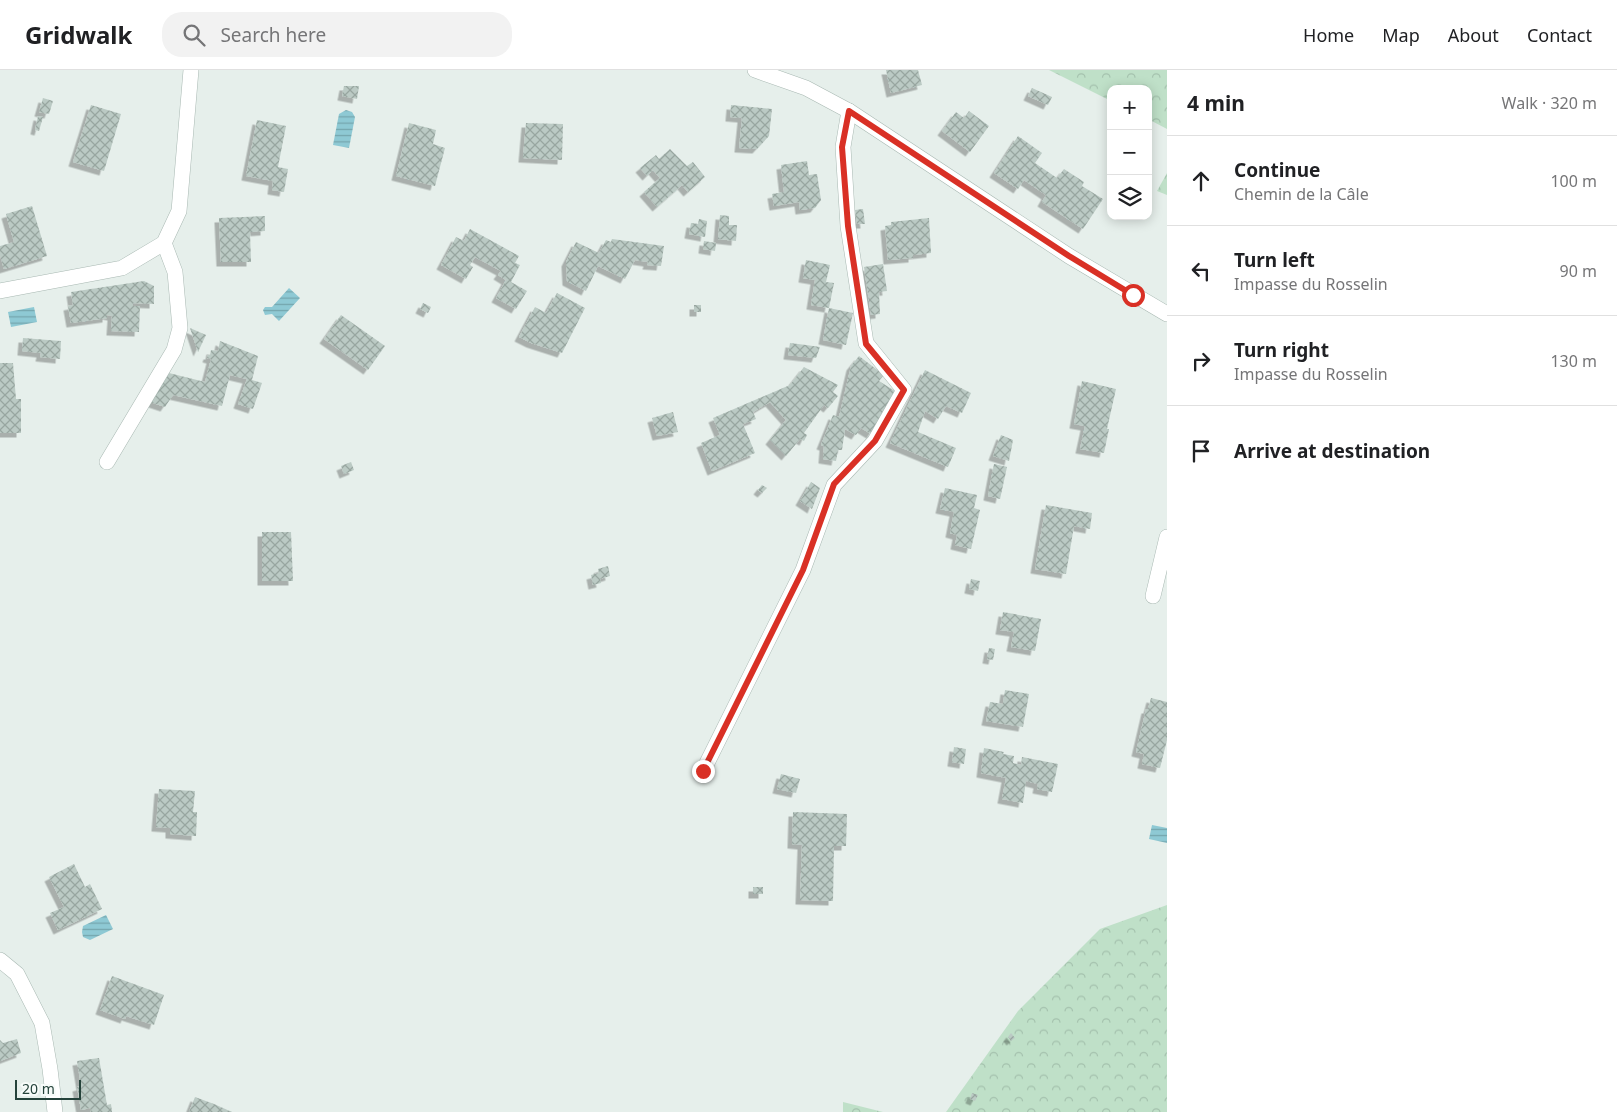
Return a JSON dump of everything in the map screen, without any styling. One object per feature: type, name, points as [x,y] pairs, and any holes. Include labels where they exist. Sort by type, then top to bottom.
[{"type":"street","points":[[0,291],[122,268],[164,243],[179,210],[191,70]]},
{"type":"street","points":[[755,70],[806,88],[849,111],[1069,256],[1167,314]]},
{"type":"street","points":[[703,771],[803,570],[834,484],[875,441],[904,390],[866,344],[848,226],[842,147],[849,111]]},
{"type":"street","points":[[107,462],[174,350],[180,328],[175,272],[164,243]]},
{"type":"street","points":[[1153,596],[1167,536]]},
{"type":"street","points":[[0,960],[17,974],[42,1023],[55,1112]]},
{"type":"green space","points":[[1049,70],[1167,70],[1167,129],[1152,121],[1152,85],[1107,85],[1107,99]]},
{"type":"green space","points":[[1167,173],[1167,195],[1157,191]]},
{"type":"green space","points":[[1167,905],[1167,1112],[946,1112],[1018,1011],[1100,929]]},
{"type":"green space","points":[[843,1102],[883,1112],[843,1112]]},
{"type":"water","points":[[346,110],[352,112],[355,117],[349,148],[333,145],[339,114]]},
{"type":"water","points":[[289,288],[300,298],[279,321],[272,314],[265,315],[263,310],[265,307],[272,307]]},
{"type":"water","points":[[34,307],[37,322],[11,327],[8,312]]},
{"type":"water","points":[[1152,825],[1167,828],[1167,843],[1149,839]]},
{"type":"water","points":[[106,915],[113,929],[90,940],[83,937],[83,926]]},
{"type":"building","points":[[886,70],[918,70],[922,85],[891,93]]},
{"type":"building","points":[[344,86],[359,86],[357,99],[342,96]]},
{"type":"building","points":[[1032,88],[1052,97],[1048,105],[1028,96]]},
{"type":"building","points":[[43,98],[53,101],[49,114],[39,112]]},
{"type":"building","points":[[91,105],[121,114],[104,171],[73,162]]},
{"type":"building","points":[[731,105],[772,109],[769,136],[757,149],[739,148],[742,118],[730,117]]},
{"type":"building","points":[[969,111],[989,126],[970,152],[942,131],[956,112],[964,118]]},
{"type":"building","points":[[38,116],[43,117],[39,131],[35,130]]},
{"type":"building","points":[[257,120],[286,126],[278,167],[288,169],[284,192],[272,190],[273,181],[246,176]]},
{"type":"building","points":[[409,123],[436,130],[433,144],[445,148],[435,186],[396,176]]},
{"type":"building","points":[[526,123],[563,124],[562,160],[523,158]]},
{"type":"building","points":[[1018,136],[1042,153],[1035,163],[1057,178],[1064,169],[1084,182],[1082,186],[1103,199],[1083,229],[1042,202],[1046,195],[1024,180],[1018,189],[994,173]]},
{"type":"building","points":[[670,149],[687,166],[693,162],[705,177],[688,192],[682,185],[657,207],[644,192],[660,178],[653,170],[647,176],[640,168],[656,155],[659,159]]},
{"type":"building","points":[[807,161],[809,175],[817,174],[821,200],[815,208],[800,210],[799,202],[774,206],[772,194],[784,192],[781,165]]},
{"type":"building","points":[[32,206],[47,256],[4,269],[0,255],[0,246],[14,242],[6,214]]},
{"type":"building","points":[[863,209],[865,224],[857,224],[855,210]]},
{"type":"building","points":[[720,215],[729,216],[729,225],[737,225],[736,241],[718,239]]},
{"type":"building","points":[[265,216],[265,231],[250,232],[251,262],[221,262],[219,218]]},
{"type":"building","points":[[929,218],[931,253],[913,255],[913,258],[888,260],[885,226],[891,225],[891,222]]},
{"type":"building","points":[[699,219],[707,221],[705,237],[689,234],[691,223],[698,224]]},
{"type":"building","points":[[470,229],[519,256],[515,263],[520,265],[511,282],[527,291],[516,309],[496,298],[506,280],[498,275],[501,271],[475,257],[470,265],[473,267],[466,279],[441,265],[456,237],[464,241]]},
{"type":"building","points":[[612,239],[664,246],[661,266],[647,265],[648,262],[635,260],[625,279],[598,266],[586,291],[567,281],[566,262],[576,242],[599,253],[606,240],[611,242]]},
{"type":"building","points":[[704,241],[716,243],[715,251],[703,249]]},
{"type":"building","points":[[806,260],[830,265],[826,282],[834,283],[829,308],[811,305],[815,280],[803,278]]},
{"type":"building","points":[[883,264],[887,291],[879,292],[880,314],[871,315],[864,267]]},
{"type":"building","points":[[144,281],[154,286],[154,304],[133,303],[133,306],[140,306],[139,332],[111,331],[112,316],[107,315],[107,318],[71,323],[68,306],[73,305],[71,292]]},
{"type":"building","points":[[557,293],[585,308],[562,353],[519,337],[535,307],[546,313]]},
{"type":"building","points":[[423,303],[431,307],[428,313],[420,309]]},
{"type":"building","points":[[694,305],[701,305],[701,312],[694,312]]},
{"type":"building","points":[[829,308],[853,313],[846,345],[823,340]]},
{"type":"building","points":[[341,315],[385,346],[368,370],[324,339]]},
{"type":"building","points":[[190,328],[206,335],[198,352]]},
{"type":"building","points":[[23,338],[61,341],[60,359],[40,357],[41,353],[22,351]]},
{"type":"building","points":[[220,341],[258,356],[252,380],[262,383],[253,409],[238,404],[247,379],[230,375],[222,406],[173,395],[165,407],[150,402],[169,373],[205,382],[211,359],[207,358],[208,355],[210,355],[211,350],[218,351]]},
{"type":"building","points":[[790,343],[820,347],[816,358],[788,355]]},
{"type":"building","points":[[859,356],[884,375],[879,381],[898,393],[871,434],[861,428],[856,435],[845,429],[842,450],[838,450],[836,461],[823,459],[824,446],[821,445],[833,415],[839,417],[851,366]]},
{"type":"building","points":[[0,363],[13,363],[16,399],[21,399],[21,433],[0,433]]},
{"type":"building","points":[[804,367],[838,385],[833,392],[838,396],[828,408],[824,405],[804,433],[807,435],[804,441],[800,439],[786,456],[770,440],[786,420],[770,402],[753,412],[756,419],[743,424],[755,453],[712,471],[701,443],[720,435],[713,418],[790,385]]},
{"type":"building","points":[[925,370],[971,393],[962,413],[946,406],[938,419],[925,411],[918,432],[956,448],[948,467],[890,443]]},
{"type":"building","points":[[1082,381],[1116,389],[1104,453],[1080,449],[1085,426],[1074,424]]},
{"type":"building","points":[[673,412],[678,432],[657,436],[652,418]]},
{"type":"building","points":[[1001,435],[1013,440],[1009,461],[993,456]]},
{"type":"building","points":[[351,462],[354,470],[344,474],[341,466]]},
{"type":"building","points":[[994,464],[1007,467],[1000,499],[988,496]]},
{"type":"building","points":[[811,482],[820,488],[812,509],[800,501]]},
{"type":"building","points":[[762,485],[767,488],[762,493],[758,490]]},
{"type":"building","points":[[945,488],[977,495],[974,508],[980,510],[971,549],[955,545],[957,535],[950,533],[954,512],[940,509]]},
{"type":"building","points":[[1046,505],[1092,513],[1090,529],[1074,526],[1066,574],[1035,569]]},
{"type":"building","points":[[262,532],[291,532],[293,581],[262,581]]},
{"type":"building","points":[[608,566],[610,576],[600,579],[601,583],[593,585],[591,575],[599,573],[598,569]]},
{"type":"building","points":[[971,579],[980,581],[978,591],[969,589]]},
{"type":"building","points":[[1003,612],[1041,619],[1035,651],[1011,647],[1014,632],[1000,630]]},
{"type":"building","points":[[989,648],[995,649],[993,660],[987,659]]},
{"type":"building","points":[[1005,690],[1029,694],[1023,727],[986,721],[990,702],[1003,704]]},
{"type":"building","points":[[1151,698],[1167,702],[1167,740],[1160,768],[1142,764],[1144,754],[1136,752],[1146,709],[1148,709]]},
{"type":"building","points":[[954,747],[966,749],[964,764],[952,762]]},
{"type":"building","points":[[984,748],[1014,756],[1013,763],[1021,765],[1022,757],[1058,764],[1052,792],[1037,789],[1038,784],[1026,781],[1023,803],[1002,799],[1006,778],[981,773]]},
{"type":"building","points":[[781,774],[800,779],[796,793],[777,789]]},
{"type":"building","points":[[159,789],[195,791],[193,812],[197,812],[196,836],[170,834],[170,828],[156,827]]},
{"type":"building","points":[[793,812],[847,814],[846,846],[834,846],[833,901],[800,900],[802,845],[792,844]]},
{"type":"building","points":[[74,864],[85,887],[90,884],[102,909],[58,930],[50,913],[64,907],[49,877]]},
{"type":"building","points":[[753,887],[763,887],[763,894],[753,894]]},
{"type":"building","points":[[112,976],[164,995],[154,1025],[126,1016],[125,1019],[100,1010]]},
{"type":"building","points":[[1011,1033],[1015,1038],[1011,1041],[1008,1037]]},
{"type":"building","points":[[17,1039],[21,1053],[0,1061],[0,1040],[3,1043]]},
{"type":"building","points":[[99,1058],[107,1105],[111,1104],[112,1112],[91,1112],[90,1108],[81,1110],[77,1087],[81,1086],[77,1061]]},
{"type":"building","points":[[972,1093],[978,1095],[975,1101],[970,1099]]},
{"type":"building","points":[[195,1097],[214,1104],[232,1112],[189,1112]]},
{"type":"route","points":[[703,771],[803,570],[834,484],[875,441],[904,390],[866,344],[848,226],[842,147],[849,111],[1069,256],[1133,295]]}]
